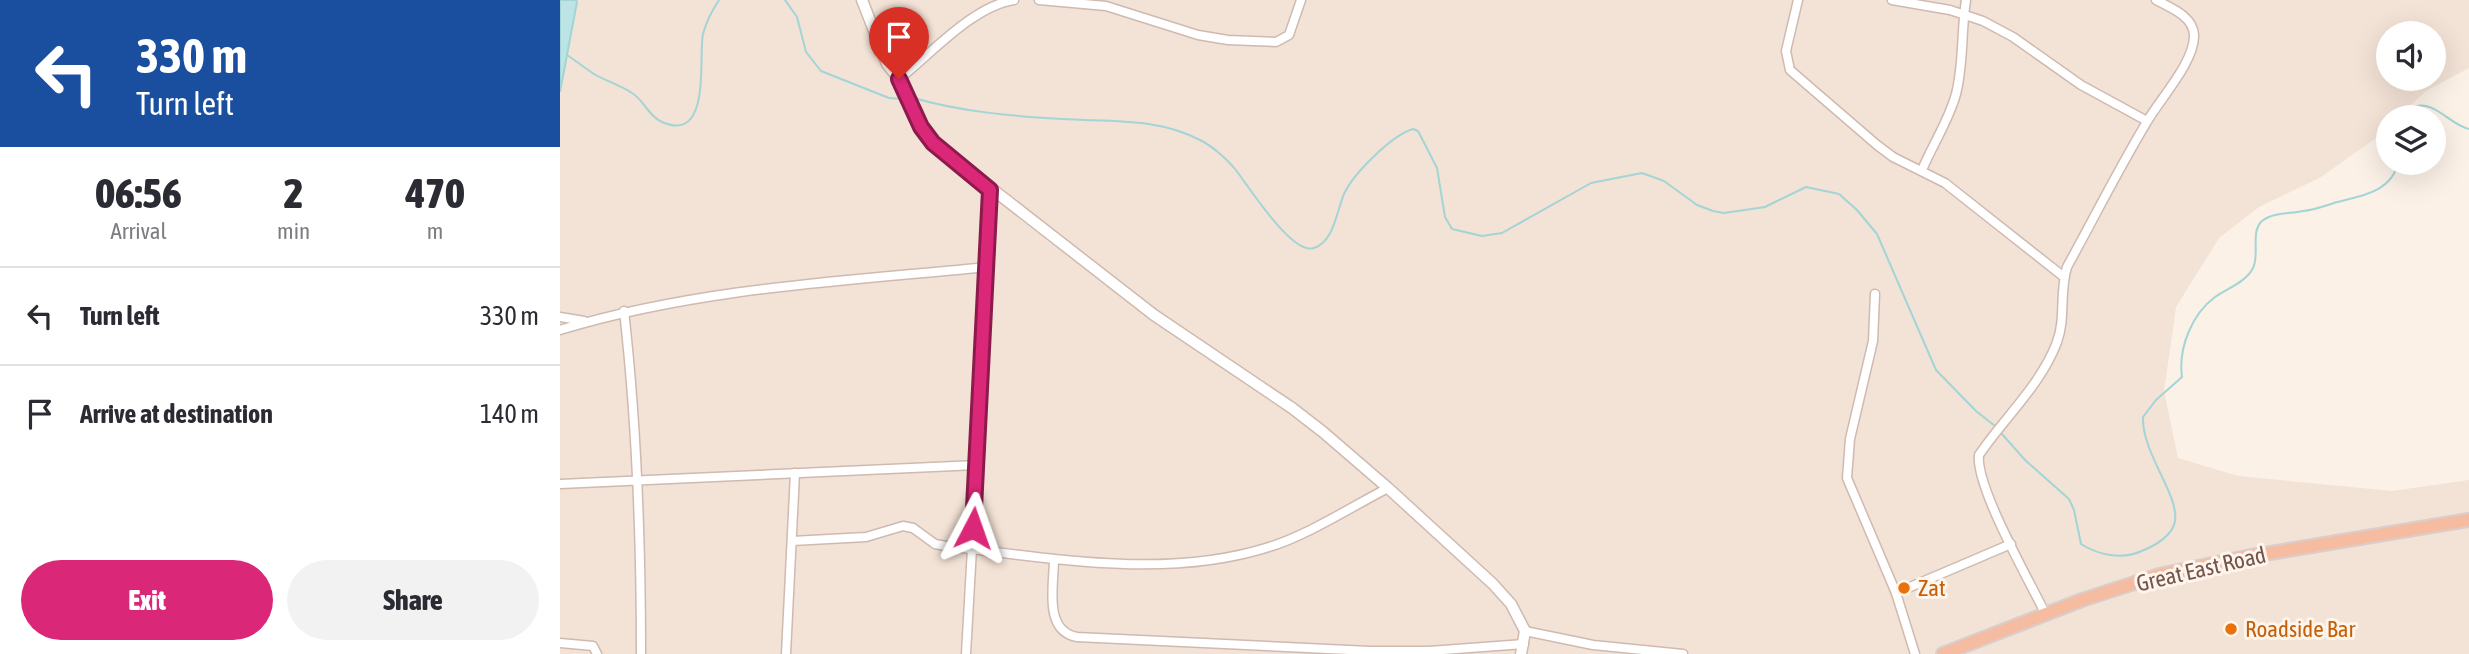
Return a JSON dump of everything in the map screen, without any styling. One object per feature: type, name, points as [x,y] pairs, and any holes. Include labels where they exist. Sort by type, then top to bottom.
[{"type":"highway","name":"Great East Road","points":[[1942,654],[2045,613],[2148,578],[2188,568],[2469,520]]},
{"type":"street","points":[[862,0],[887,64],[899,79],[921,127],[933,143],[1154,315],[1292,408],[1388,488],[1493,584],[1515,611],[1525,631],[1522,649],[1370,651],[1077,638],[1065,634],[1055,621],[1054,559]]},
{"type":"street","points":[[899,79],[977,16],[996,5],[1014,0]]},
{"type":"street","points":[[1039,0],[1106,6],[1198,34],[1228,40],[1276,42],[1289,35],[1301,0]]},
{"type":"street","points":[[1798,0],[1786,51],[1790,70],[1877,145],[1893,157],[1922,170],[1965,199],[2064,277]]},
{"type":"street","points":[[1892,0],[1964,13],[2003,31],[2064,75],[2147,121]]},
{"type":"street","points":[[1922,170],[1957,91],[1963,56],[1966,0]]},
{"type":"street","points":[[2045,613],[1988,497],[1979,456],[2046,364],[2057,342],[2062,323],[2060,302],[2064,277],[2147,121],[2182,68],[2194,38],[2193,28],[2185,17],[2157,0]]},
{"type":"street","points":[[966,654],[990,190]]},
{"type":"street","points":[[560,330],[624,312],[762,290],[988,267]]},
{"type":"street","points":[[1875,294],[1873,341],[1850,439],[1847,478],[1896,593],[1915,654]]},
{"type":"street","points":[[624,312],[638,479],[641,654]]},
{"type":"street","points":[[560,317],[587,322]]},
{"type":"street","points":[[560,484],[977,465]]},
{"type":"street","points":[[786,654],[795,473]]},
{"type":"street","points":[[792,541],[866,537],[903,526],[913,528],[935,544],[1094,564],[1140,564],[1233,557],[1271,547],[1388,488]]},
{"type":"street","points":[[1896,593],[2011,544]]},
{"type":"street","points":[[1525,631],[1593,645],[1683,654]]},
{"type":"street","points":[[560,643],[593,646],[597,654]]},
{"type":"shaded area","points":[[560,0],[2469,0],[2469,68],[2446,80],[2446,21],[2376,21],[2376,91],[2426,91],[2411,105],[2376,105],[2376,138],[2321,177],[2259,207],[2219,238],[2176,307],[2164,391],[2178,458],[2238,476],[2392,491],[2469,480],[2469,654],[560,654]]},
{"type":"water","points":[[560,0],[577,2],[560,92]]},
{"type":"waterway","points":[[567,55],[594,74],[632,93],[657,119],[678,125],[689,121],[696,110],[703,34],[719,0]]},
{"type":"waterway","points":[[785,0],[797,17],[806,52],[821,71],[889,98],[904,99]]},
{"type":"waterway","points":[[914,98],[987,113],[1134,122],[1185,133],[1224,157],[1283,231],[1305,248],[1314,248],[1326,239],[1334,225],[1344,194],[1364,166],[1384,147],[1413,129],[1418,131],[1437,168],[1445,217],[1452,229],[1482,236],[1502,233],[1591,183],[1642,173],[1664,181],[1697,205],[1724,213],[1765,207],[1806,187],[1839,194],[1877,234],[1936,370],[1976,411],[1995,426]]},
{"type":"waterway","points":[[2446,116],[2469,129]]},
{"type":"waterway","points":[[2002,434],[2025,460],[2069,499],[2081,544],[2104,554],[2120,556],[2136,553],[2159,542],[2174,526],[2175,510],[2148,445],[2143,417],[2156,400],[2182,377],[2182,355],[2193,322],[2215,297],[2250,273],[2255,262],[2258,226],[2266,218],[2315,209],[2373,192],[2389,181],[2393,175]]},
{"type":"place","name":"Zat","points":[[1904,588]]},
{"type":"place","name":"Roadside Bar","points":[[2231,629]]},
{"type":"route","points":[[899,79],[921,127],[933,143],[990,190],[973,528]]}]
